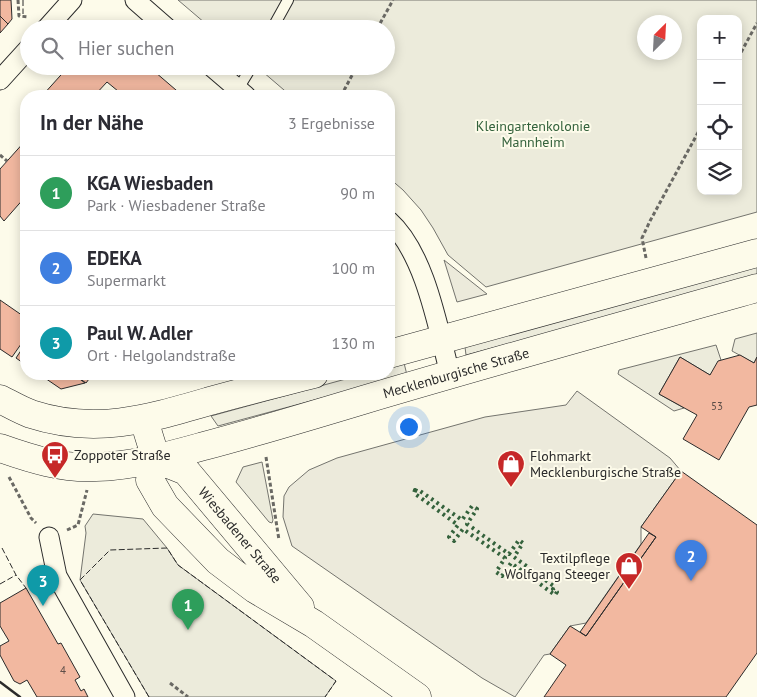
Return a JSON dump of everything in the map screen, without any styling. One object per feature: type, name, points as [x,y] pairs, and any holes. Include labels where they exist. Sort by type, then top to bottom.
[{"type":"main road","points":[[395,352],[757,253]]},
{"type":"main road","name":"Mecklenburgische Straße","points":[[0,448],[28,458],[59,465],[85,468],[156,459],[757,288]]},
{"type":"main road","points":[[0,399],[30,413],[64,422],[110,424],[144,420],[292,380]]},
{"type":"main road","name":"Wiesbadener Straße","points":[[144,420],[156,459],[150,480],[165,506],[190,533],[218,561],[256,589],[314,624],[417,697]]},
{"type":"main road","name":"Wiesbadener Straße","points":[[156,459],[186,471],[314,624]]},
{"type":"street","points":[[54,20],[72,0]]},
{"type":"street","points":[[135,0],[158,20]]},
{"type":"street","points":[[0,80],[20,58]]},
{"type":"street","points":[[221,75],[239,90]]},
{"type":"street","points":[[395,226],[418,265],[429,296],[450,374]]},
{"type":"street","points":[[49,537],[57,576],[125,697]]},
{"type":"lane","points":[[277,20],[288,0]]},
{"type":"lane","points":[[243,90],[249,75]]},
{"type":"path","points":[[18,0],[19,16],[28,17]]},
{"type":"path","points":[[383,20],[393,0]]},
{"type":"path","points":[[742,51],[757,23]]},
{"type":"path","points":[[344,90],[352,75]]},
{"type":"path","points":[[653,283],[642,238],[697,134]]},
{"type":"path","points":[[0,155],[7,161]]},
{"type":"path","points":[[266,457],[279,540]]},
{"type":"path","points":[[8,474],[31,518]]},
{"type":"path","points":[[78,526],[88,489]]},
{"type":"path","points":[[170,683],[188,697]]},
{"type":"green space","name":"Kleingartenkolonie Mannheim","points":[[178,0],[757,0],[757,212],[486,287],[448,255],[421,210],[395,183],[395,90],[284,90],[266,75],[395,75],[395,20],[201,20]]},
{"type":"green space","points":[[757,266],[757,278],[466,355],[465,347]]},
{"type":"green space","points":[[757,333],[757,357],[754,363],[732,351],[735,339]]},
{"type":"green space","points":[[716,345],[721,360],[710,375],[680,357],[659,394],[684,408],[674,411],[618,374],[619,370]]},
{"type":"green space","points":[[404,363],[407,375],[395,378],[395,365]]},
{"type":"green space","points":[[342,380],[388,380],[218,426],[211,416]]},
{"type":"green space","points":[[262,462],[272,523],[269,522],[236,482],[243,467]]},
{"type":"green space","points":[[93,514],[143,519],[167,548],[178,565],[336,681],[325,697],[149,697],[80,580],[86,533],[85,526]]},
{"type":"shaded area","points":[[444,260],[487,294],[457,302]]},
{"type":"shaded area","points":[[577,391],[670,458],[681,471],[641,527],[641,544],[586,623],[570,626],[550,654],[544,655],[515,697],[482,678],[292,546],[283,517],[284,496],[289,487],[309,470],[337,458],[485,417],[566,405]]},
{"type":"building","points":[[0,0],[11,0],[12,19],[8,24],[0,16]]},
{"type":"building","points":[[0,16],[8,24],[0,33]]},
{"type":"building","points":[[61,75],[158,75],[176,90],[117,90],[107,82],[100,90],[47,90]]},
{"type":"building","points":[[20,147],[20,203],[4,221],[0,216],[0,169]]},
{"type":"building","points":[[0,300],[20,314],[20,346],[12,357],[0,349]]},
{"type":"building","points":[[20,352],[20,361],[16,358]]},
{"type":"building","points":[[740,355],[754,363],[757,357],[757,405],[749,407],[719,460],[683,439],[697,415],[659,394],[680,357],[710,375],[718,361]]},
{"type":"building","points":[[48,380],[81,380],[85,383],[61,389]]},
{"type":"building","points":[[681,471],[757,525],[757,653],[726,697],[544,697],[566,665],[550,654],[570,626],[586,636],[656,537],[641,527]]},
{"type":"building","points":[[649,533],[656,537],[586,636],[580,632]]},
{"type":"building","points":[[26,588],[58,644],[61,643],[80,677],[75,680],[81,691],[84,689],[88,697],[37,697],[27,680],[20,684],[14,681],[0,655],[0,646],[9,641],[0,626],[0,603]]},
{"type":"hedge","points":[[415,490],[420,491],[462,520],[472,506],[477,509],[467,524],[509,554],[519,540],[523,543],[514,557],[555,587],[553,589],[557,592],[555,595],[511,563],[502,576],[496,572],[505,558],[463,529],[454,541],[449,537],[458,525],[414,493],[415,490]]},
{"type":"fence","points":[[23,0],[23,14]]},
{"type":"fence","points":[[2,548],[16,575],[26,588]]},
{"type":"fence","points":[[149,697],[80,580],[110,550],[167,548],[178,565],[336,681],[325,697]]},
{"type":"fence","points":[[0,584],[16,575]]},
{"type":"wall","points":[[0,682],[20,697]]},
{"type":"place","name":"Zoppoter Straße","points":[[55,479]]},
{"type":"place","name":"Flohmarkt Mecklenburgische Straße","points":[[511,488]]},
{"type":"place","name":"EDEKA","points":[[691,581]]},
{"type":"place","name":"Textilpflege Wolfgang Steeger","points":[[629,590]]},
{"type":"place","name":"Paul W. Adler","points":[[43,606]]},
{"type":"place","name":"KGA Wiesbaden","points":[[188,630]]}]
